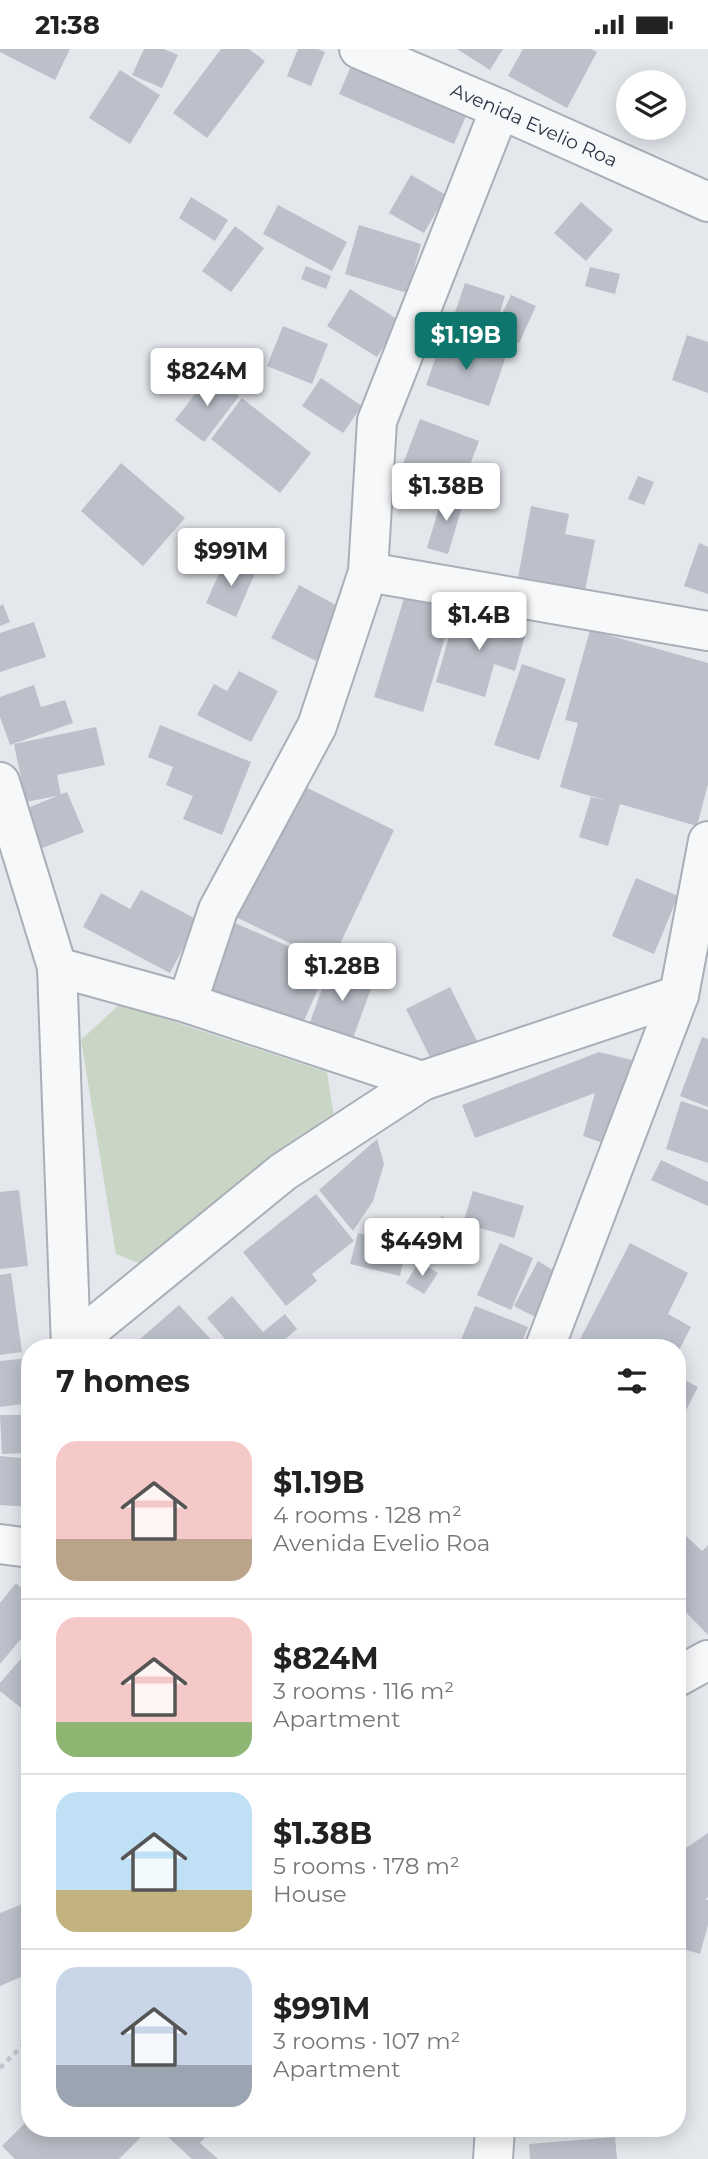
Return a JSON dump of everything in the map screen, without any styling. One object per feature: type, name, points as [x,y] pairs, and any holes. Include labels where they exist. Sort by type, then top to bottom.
[{"type":"street","name":"Avenida Evelio Roa","points":[[359,49],[708,202]]},
{"type":"street","points":[[187,1003],[218,910],[317,726],[368,572],[377,421],[500,109]]},
{"type":"street","points":[[368,572],[708,631]]},
{"type":"street","points":[[0,782],[58,967],[71,1339]]},
{"type":"street","points":[[548,1339],[679,995],[704,888],[708,841]]},
{"type":"street","points":[[58,967],[187,1003],[422,1081]]},
{"type":"street","points":[[80,1339],[284,1172],[422,1081],[679,995]]},
{"type":"street","points":[[0,1544],[21,1547]]},
{"type":"street","points":[[686,1672],[708,1660]]},
{"type":"path","points":[[0,2068],[21,2047]]},
{"type":"green space","points":[[120,1004],[327,1072],[334,1117],[143,1265],[116,1254],[81,1040]]},
{"type":"building","points":[[0,49],[70,49],[55,80],[0,52]]},
{"type":"building","points":[[144,49],[164,49],[178,55],[162,88],[132,75]]},
{"type":"building","points":[[221,49],[249,49],[265,61],[207,138],[173,113]]},
{"type":"building","points":[[298,49],[318,49],[325,52],[311,86],[287,76]]},
{"type":"building","points":[[457,49],[503,49],[490,70]]},
{"type":"building","points":[[523,49],[591,49],[597,52],[567,108],[508,76]]},
{"type":"building","points":[[354,59],[469,109],[454,144],[339,94]]},
{"type":"building","points":[[120,70],[160,95],[130,144],[89,118]]},
{"type":"building","points":[[411,175],[446,195],[424,233],[389,213]]},
{"type":"building","points":[[191,197],[228,220],[215,241],[179,218]]},
{"type":"building","points":[[581,202],[613,230],[586,261],[554,233]]},
{"type":"building","points":[[278,205],[347,242],[332,271],[263,234]]},
{"type":"building","points":[[359,225],[421,244],[407,293],[345,274]]},
{"type":"building","points":[[235,226],[264,248],[231,292],[202,271]]},
{"type":"building","points":[[306,266],[331,276],[326,289],[301,279]]},
{"type":"building","points":[[590,267],[620,274],[615,294],[585,286]]},
{"type":"building","points":[[465,283],[505,296],[493,334],[452,321]]},
{"type":"building","points":[[350,289],[400,321],[377,357],[327,326]]},
{"type":"building","points":[[511,295],[536,306],[519,343],[494,331]]},
{"type":"building","points":[[283,326],[328,344],[312,384],[267,366]]},
{"type":"building","points":[[687,335],[708,342],[708,393],[672,380]]},
{"type":"building","points":[[443,337],[505,359],[489,406],[426,385]]},
{"type":"building","points":[[210,375],[239,396],[204,442],[175,420]]},
{"type":"building","points":[[321,378],[362,406],[343,433],[302,406]]},
{"type":"building","points":[[242,398],[311,453],[280,493],[211,439]]},
{"type":"building","points":[[420,419],[479,441],[459,494],[400,472]]},
{"type":"building","points":[[121,463],[185,518],[143,566],[81,511]]},
{"type":"building","points":[[638,476],[654,482],[644,505],[628,499]]},
{"type":"building","points":[[444,491],[465,497],[448,554],[427,548]]},
{"type":"building","points":[[531,506],[569,514],[565,534],[595,540],[585,591],[518,578]]},
{"type":"building","points":[[699,543],[708,547],[708,594],[684,586]]},
{"type":"building","points":[[225,560],[255,573],[236,617],[206,603]]},
{"type":"building","points":[[299,585],[343,609],[316,661],[271,638]]},
{"type":"building","points":[[405,595],[453,610],[423,712],[374,697]]},
{"type":"building","points":[[3,604],[10,622],[0,626],[0,606]]},
{"type":"building","points":[[457,609],[527,629],[515,671],[494,664],[485,697],[436,682]]},
{"type":"building","points":[[34,622],[46,657],[0,672],[0,633]]},
{"type":"building","points":[[590,630],[708,663],[708,784],[697,826],[620,804],[608,846],[579,837],[591,797],[608,801],[560,787],[578,723],[565,720]]},
{"type":"building","points":[[522,664],[566,679],[539,760],[494,745]]},
{"type":"building","points":[[239,671],[278,691],[251,742],[197,715],[214,684],[227,691]]},
{"type":"building","points":[[34,685],[41,707],[65,700],[73,723],[10,745],[0,717],[0,697]]},
{"type":"building","points":[[160,725],[251,762],[222,835],[183,819],[193,796],[166,785],[173,767],[148,757]]},
{"type":"building","points":[[96,727],[105,765],[57,775],[61,795],[26,802],[14,744]]},
{"type":"building","points":[[299,784],[394,830],[331,963],[236,917]]},
{"type":"building","points":[[67,792],[84,832],[37,850],[20,811]]},
{"type":"building","points":[[636,878],[678,896],[654,954],[612,936]]},
{"type":"building","points":[[141,890],[198,920],[170,973],[83,927],[101,893],[130,909]]},
{"type":"building","points":[[235,923],[329,964],[299,1032],[205,991]]},
{"type":"building","points":[[331,964],[374,980],[352,1041],[309,1025]]},
{"type":"building","points":[[450,987],[478,1043],[434,1065],[406,1009]]},
{"type":"building","points":[[702,1037],[708,1039],[708,1107],[680,1096]]},
{"type":"building","points":[[599,1052],[636,1061],[606,1144],[583,1136],[595,1093],[475,1138],[462,1105]]},
{"type":"building","points":[[681,1101],[708,1110],[708,1163],[666,1149]]},
{"type":"building","points":[[377,1139],[384,1164],[373,1201],[353,1231],[319,1190]]},
{"type":"building","points":[[661,1160],[708,1182],[708,1206],[651,1180]]},
{"type":"building","points":[[19,1190],[28,1266],[0,1269],[0,1192]]},
{"type":"building","points":[[473,1191],[524,1206],[514,1238],[463,1223]]},
{"type":"building","points":[[316,1194],[354,1241],[312,1274],[317,1281],[286,1306],[243,1252]]},
{"type":"building","points":[[443,1216],[455,1236],[430,1250],[419,1230]]},
{"type":"building","points":[[358,1233],[407,1246],[400,1276],[350,1264]]},
{"type":"building","points":[[500,1243],[533,1258],[511,1310],[477,1295]]},
{"type":"building","points":[[630,1243],[688,1273],[668,1314],[691,1327],[685,1339],[580,1339]]},
{"type":"building","points":[[419,1261],[438,1273],[424,1294],[406,1283]]},
{"type":"building","points":[[538,1261],[561,1275],[537,1318],[514,1306]]},
{"type":"building","points":[[11,1273],[21,1352],[0,1355],[0,1275]]},
{"type":"building","points":[[232,1296],[263,1332],[285,1314],[297,1329],[285,1339],[225,1339],[207,1318]]},
{"type":"building","points":[[179,1305],[211,1339],[140,1339]]},
{"type":"building","points":[[475,1306],[528,1327],[523,1339],[461,1339]]},
{"type":"building","points":[[21,1359],[21,1404],[0,1407],[0,1361]]},
{"type":"building","points":[[686,1381],[698,1387],[686,1410]]},
{"type":"building","points":[[0,1415],[21,1415],[21,1453],[2,1454]]},
{"type":"building","points":[[0,1456],[21,1458],[21,1506],[0,1505]]},
{"type":"building","points":[[686,1536],[702,1551],[708,1545],[708,1635],[686,1612]]},
{"type":"building","points":[[16,1583],[21,1587],[21,1639],[0,1664],[0,1603]]},
{"type":"building","points":[[21,1658],[21,1708],[0,1691],[0,1683]]},
{"type":"building","points":[[708,1833],[708,1897],[705,1899],[708,1900],[708,1925],[700,1954],[686,1950],[686,1848]]},
{"type":"building","points":[[21,1905],[21,1977],[0,1986],[0,1913]]},
{"type":"building","points":[[21,2127],[21,2137],[141,2137],[119,2159],[15,2159],[2,2146]]},
{"type":"building","points":[[168,2137],[205,2137],[200,2143],[218,2159],[192,2159]]},
{"type":"building","points":[[615,2137],[617,2159],[530,2159],[529,2144]]}]
